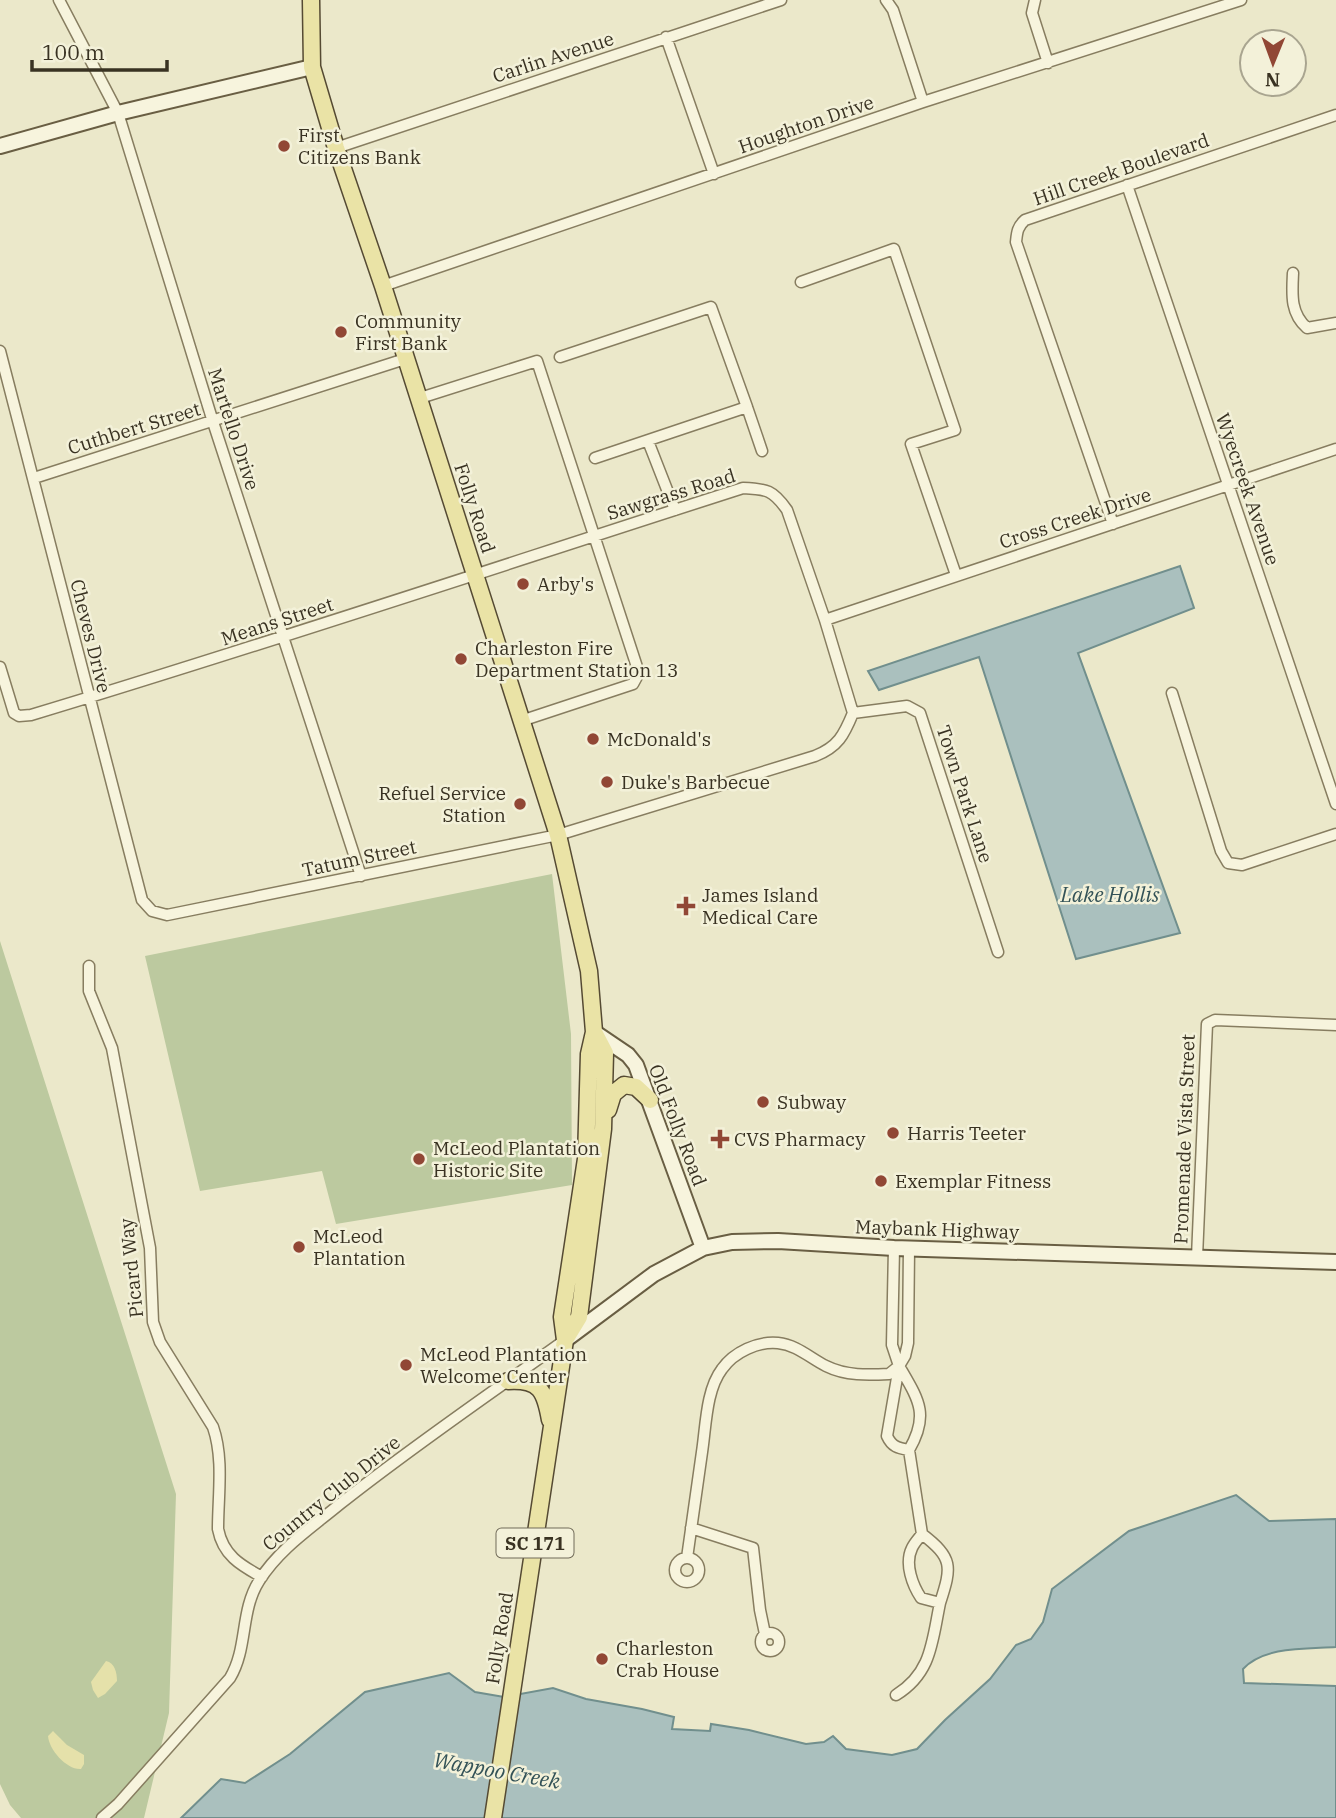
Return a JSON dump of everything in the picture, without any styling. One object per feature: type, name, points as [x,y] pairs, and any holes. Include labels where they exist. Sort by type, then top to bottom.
[{"type":"main road","name":"Folly Road","points":[[311,0],[312,67],[558,835],[589,971],[594,1032],[589,1054],[586,1159],[562,1317],[565,1340],[493,1818]]},
{"type":"main road","points":[[0,146],[312,67]]},
{"type":"main road","name":"Folly Road","points":[[565,1340],[579,1317],[603,1129],[605,1053],[594,1032]]},
{"type":"main road","name":"Old Folly Road","points":[[594,1032],[628,1055],[636,1065],[703,1248]]},
{"type":"main road","points":[[603,1129],[609,1102],[618,1088],[624,1085],[636,1087],[650,1100]]},
{"type":"main road","name":"Maybank Highway","points":[[565,1340],[654,1274],[703,1248],[732,1242],[775,1241],[894,1248],[1336,1262]]},
{"type":"main road","points":[[508,1381],[525,1380],[542,1392],[552,1430]]},
{"type":"street","name":"Martello Drive","points":[[59,0],[118,114],[213,422],[361,876]]},
{"type":"street","name":"Carlin Avenue","points":[[336,148],[781,0]]},
{"type":"street","points":[[886,0],[893,10],[923,102]]},
{"type":"street","points":[[1035,0],[1032,13],[1048,63]]},
{"type":"street","name":"Houghton Drive","points":[[383,286],[923,102],[1241,0]]},
{"type":"street","points":[[666,37],[714,174]]},
{"type":"street","name":"Hill Creek Boulevard","points":[[1113,524],[1016,242],[1017,230],[1025,220],[1336,115]]},
{"type":"street","name":"Wyecreek Avenue","points":[[1127,185],[1336,804]]},
{"type":"street","points":[[801,282],[894,249],[955,430],[911,444],[956,575]]},
{"type":"street","points":[[1293,272],[1292,297],[1297,319],[1307,328],[1336,323]]},
{"type":"street","points":[[560,356],[711,307],[762,451]]},
{"type":"street","name":"Cheves Drive","points":[[0,351],[142,900],[152,911],[167,915]]},
{"type":"street","name":"Cuthbert Street","points":[[34,478],[405,359]]},
{"type":"street","points":[[417,399],[537,361],[639,673],[633,684],[521,721]]},
{"type":"street","points":[[595,458],[747,407]]},
{"type":"street","points":[[648,440],[674,510]]},
{"type":"street","name":"Cross Creek Drive","points":[[825,620],[1336,449]]},
{"type":"street","name":"Sawgrass Road","points":[[474,574],[743,488],[767,490],[778,497],[787,510],[825,620],[853,713]]},
{"type":"street","name":"Means Street","points":[[0,667],[14,713],[19,716],[31,715],[283,638],[474,574]]},
{"type":"street","points":[[1172,693],[1221,851],[1228,863],[1242,865],[1336,834]]},
{"type":"street","name":"Town Park Lane","points":[[853,713],[907,706],[920,713],[998,952]]},
{"type":"street","points":[[558,835],[827,751],[845,735],[853,713]]},
{"type":"street","name":"Tatum Street","points":[[167,915],[558,835]]},
{"type":"street","name":"Picard Way","points":[[89,967],[89,991],[112,1048],[150,1248],[153,1322],[160,1342],[213,1427],[217,1439],[220,1539],[234,1562],[262,1577]]},
{"type":"street","name":"Promenade Vista Street","points":[[1198,1257],[1205,1028],[1214,1020],[1336,1025]]},
{"type":"street","points":[[894,1248],[892,1345],[899,1366],[916,1395],[921,1415],[920,1429],[909,1450],[922,1534],[943,1550],[948,1575],[925,1668],[911,1686],[896,1695]]},
{"type":"street","points":[[687,1558],[714,1384],[721,1370],[729,1360],[749,1348],[764,1343],[779,1343],[792,1346],[840,1372],[889,1374],[899,1366],[908,1343],[909,1248]]},
{"type":"street","name":"Country Club Drive","points":[[102,1818],[118,1804],[230,1678],[237,1666],[249,1602],[262,1577],[283,1550],[373,1478],[565,1340]]},
{"type":"street","points":[[899,1366],[887,1436],[897,1448],[909,1450]]},
{"type":"street","points":[[691,1528],[753,1548],[765,1634]]},
{"type":"street","points":[[922,1534],[911,1549],[910,1572],[915,1588],[922,1598],[940,1603]]},
{"type":"green space","points":[[552,874],[571,1034],[572,1185],[336,1224],[322,1171],[200,1191],[145,956]]},
{"type":"green space","points":[[0,941],[176,1494],[169,1713],[144,1818],[21,1818],[10,1805],[0,1784]]},
{"type":"sand","points":[[106,1661],[113,1666],[117,1681],[98,1698],[91,1682]]},
{"type":"sand","points":[[53,1731],[67,1745],[84,1755],[81,1769],[65,1763],[55,1753],[48,1736]]},
{"type":"water","name":"Lake Hollis","points":[[1180,566],[1194,608],[1078,653],[1180,933],[1076,959],[979,657],[879,690],[868,671]]},
{"type":"water","name":"Wappoo Creek","points":[[1236,1495],[1269,1521],[1336,1519],[1336,1647],[1274,1652],[1262,1656],[1243,1669],[1244,1683],[1336,1686],[1336,1818],[181,1818],[221,1779],[245,1783],[290,1754],[365,1692],[449,1673],[475,1692],[504,1697],[553,1688],[586,1699],[674,1717],[672,1729],[710,1731],[711,1724],[806,1744],[824,1742],[833,1736],[846,1749],[892,1755],[917,1749],[990,1679],[1016,1645],[1031,1639],[1043,1622],[1052,1589],[1129,1531]]},
{"type":"place","name":"First Citizens Bank","points":[[284,146]]},
{"type":"place","name":"Community First Bank","points":[[341,332]]},
{"type":"place","name":"Arby's","points":[[523,584]]},
{"type":"place","name":"Charleston Fire Department Station 13","points":[[461,659]]},
{"type":"place","name":"McDonald's","points":[[593,739]]},
{"type":"place","name":"Duke's Barbecue","points":[[607,782]]},
{"type":"place","name":"Refuel Service Station","points":[[520,804]]},
{"type":"place","name":"James Island Medical Care","points":[[686,906]]},
{"type":"place","name":"Subway","points":[[763,1102]]},
{"type":"place","name":"Harris Teeter","points":[[893,1133]]},
{"type":"place","name":"CVS Pharmacy","points":[[720,1139]]},
{"type":"place","name":"McLeod Plantation Historic Site","points":[[419,1159]]},
{"type":"place","name":"Exemplar Fitness","points":[[881,1181]]},
{"type":"place","name":"McLeod Plantation","points":[[299,1247]]},
{"type":"place","name":"McLeod Plantation Welcome Center","points":[[406,1365]]},
{"type":"place","name":"Charleston Crab House","points":[[602,1659]]}]
